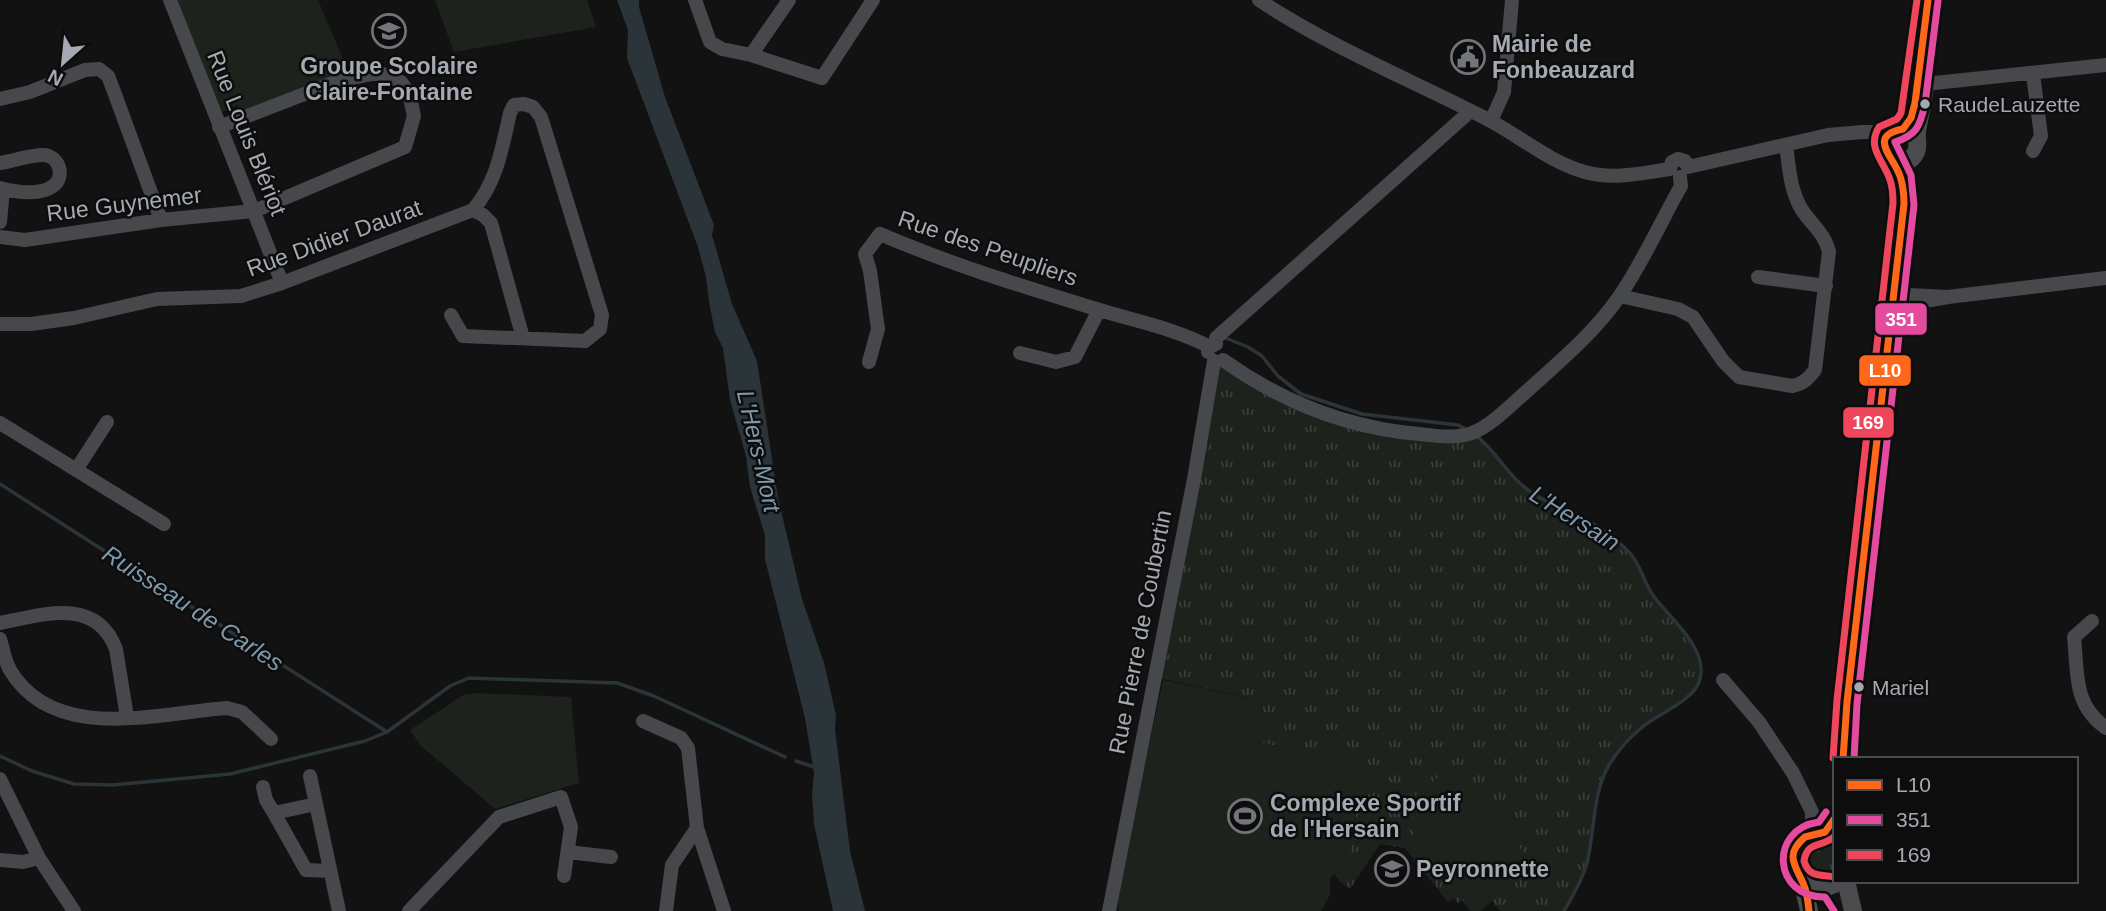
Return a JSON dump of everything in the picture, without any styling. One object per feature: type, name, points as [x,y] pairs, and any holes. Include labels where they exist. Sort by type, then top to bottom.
[{"type":"main road","points":[[1843,757],[1904,193],[1900,175],[1884,144],[1903,133],[1911,118],[1925,37],[1928,0]]},
{"type":"main road","points":[[1903,133],[1925,84],[1925,37]]},
{"type":"main road","points":[[1889,157],[1902,162],[1910,159],[1917,150],[1903,133]]},
{"type":"main road","points":[[1893,298],[1911,202],[1910,159]]},
{"type":"main road","points":[[1850,757],[1853,702],[1851,687]]},
{"type":"main road","points":[[1809,911],[1802,881],[1794,867],[1794,851],[1804,837],[1827,829]]},
{"type":"main road","points":[[1802,881],[1816,887],[1835,884]]},
{"type":"main road","points":[[1809,911],[1835,884]]},
{"type":"main road","points":[[1835,884],[1847,911]]},
{"type":"main road","points":[[1835,884],[1853,911]]},
{"type":"street","name":"Rue Louis Blériot","points":[[170,0],[282,283]]},
{"type":"street","points":[[695,0],[710,42],[722,49],[751,55],[822,78],[873,0]]},
{"type":"street","points":[[751,55],[789,0]]},
{"type":"street","points":[[1259,0],[1317,34],[1491,121],[1552,158],[1586,173],[1612,176],[1679,171],[1828,135],[1903,133]]},
{"type":"street","points":[[1491,121],[1504,92],[1512,0]]},
{"type":"street","points":[[1925,84],[2106,65]]},
{"type":"street","points":[[0,99],[30,92],[85,70],[99,69],[108,76],[117,97],[161,220]]},
{"type":"street","name":"Rue Guynemer","points":[[0,237],[25,240],[161,220],[254,211],[405,147],[414,116],[409,93],[401,82],[391,77],[372,74],[338,82],[219,127]]},
{"type":"street","points":[[2033,74],[2041,136],[2033,152]]},
{"type":"street","points":[[451,315],[463,336],[585,341],[600,328],[603,315],[541,117],[533,107],[514,105],[498,166],[483,199],[473,211],[483,215],[491,223],[523,338]]},
{"type":"street","points":[[1216,353],[1216,338],[1469,110]]},
{"type":"street","points":[[1828,135],[1861,138],[1874,144],[1889,157]]},
{"type":"street","points":[[1620,296],[1678,309],[1693,317],[1723,361],[1739,377],[1793,386],[1801,384],[1815,370],[1829,252],[1827,244],[1795,197],[1786,145]]},
{"type":"street","points":[[0,163],[45,155],[54,159],[59,166],[60,177],[57,185],[48,190],[1,189],[0,222]]},
{"type":"street","name":"Rue des Peupliers","points":[[869,362],[878,329],[865,254],[880,234],[940,260],[1182,333],[1216,353],[1255,383],[1328,416],[1366,427],[1451,437],[1472,433],[1520,397],[1571,352],[1620,296],[1681,186],[1679,171]]},
{"type":"street","name":"Rue Didier Daurat","points":[[0,324],[31,324],[74,318],[157,299],[241,296],[473,211]]},
{"type":"street","points":[[1759,277],[1826,286]]},
{"type":"street","points":[[1893,298],[1900,304],[1908,304],[2106,278]]},
{"type":"street","points":[[1020,353],[1056,362],[1075,357],[1099,310]]},
{"type":"street","name":"Rue Pierre de Coubertin","points":[[1109,911],[1194,479],[1216,353]]},
{"type":"street","points":[[76,470],[107,422]]},
{"type":"street","points":[[0,423],[164,524]]},
{"type":"street","points":[[0,623],[58,612],[78,614],[97,623],[116,649],[127,718]]},
{"type":"street","points":[[2092,621],[2074,637],[2081,697],[2087,712],[2106,729]]},
{"type":"street","points":[[0,639],[9,670],[26,689],[50,707],[74,716],[101,720],[228,708],[242,712],[271,739]]},
{"type":"street","points":[[1723,680],[1759,722],[1793,773],[1812,812],[1827,829]]},
{"type":"street","points":[[643,721],[681,738],[688,748],[697,828],[708,855],[724,911]]},
{"type":"street","points":[[310,776],[339,911]]},
{"type":"street","points":[[0,779],[39,858],[74,911]]},
{"type":"street","points":[[263,787],[266,800],[306,870],[330,871]]},
{"type":"street","points":[[409,911],[499,817],[561,797],[571,827],[564,876]]},
{"type":"street","points":[[275,813],[316,804]]},
{"type":"street","points":[[667,911],[672,865],[697,828]]},
{"type":"street","points":[[682,850],[699,851],[708,855]]},
{"type":"street","points":[[568,852],[611,857]]},
{"type":"street","points":[[0,860],[23,862],[39,858]]},
{"type":"green space","points":[[178,0],[318,0],[348,71],[241,115],[237,105],[222,112],[189,35]]},
{"type":"green space","points":[[435,0],[587,0],[596,27],[454,52]]},
{"type":"green space","points":[[1214,361],[1255,382],[1366,427],[1472,433],[1496,453],[1521,485],[1547,502],[1581,516],[1627,550],[1638,565],[1654,598],[1686,634],[1698,656],[1700,680],[1686,697],[1635,733],[1612,760],[1600,790],[1585,869],[1564,911],[1500,911],[1492,901],[1480,911],[1471,911],[1462,900],[1458,903],[1454,898],[1448,902],[1405,848],[1380,844],[1350,889],[1335,875],[1346,867],[1366,764],[1256,742],[1263,701],[1154,677]]},
{"type":"green space","name":"Complexe Sportif de l'Hersain","points":[[1163,680],[1263,701],[1257,742],[1366,764],[1346,867],[1330,878],[1330,895],[1321,911],[1119,911],[1121,876]]},
{"type":"green space","points":[[477,693],[571,697],[579,783],[495,809],[421,746],[410,730],[463,695]]},
{"type":"green space","points":[[1456,764],[1527,857],[1467,903],[1396,810]]},
{"type":"green space","points":[[1816,840],[1833,845],[1833,874],[1825,878],[1809,875],[1802,861],[1802,853]]},
{"type":"water","name":"L'Hers-Mort","points":[[617,0],[639,0],[665,97],[714,225],[712,235],[732,304],[757,361],[778,498],[802,599],[824,663],[836,715],[835,729],[850,851],[865,911],[833,911],[814,824],[814,773],[805,718],[765,559],[765,535],[750,487],[746,456],[730,400],[723,348],[715,332],[698,247],[627,58],[628,30]]},
{"type":"waterway","name":"L'Hersain","points":[[1223,337],[1262,356],[1278,376],[1301,394],[1362,414],[1458,425],[1466,429]]},
{"type":"waterway","name":"L'Hersain","points":[[1475,435],[1528,490],[1590,522],[1625,548],[1635,560],[1655,598],[1686,635],[1699,657],[1701,668],[1697,687],[1683,701],[1640,729],[1609,765],[1597,800],[1587,863],[1564,911]]},
{"type":"waterway","name":"Ruisseau de Carles","points":[[0,484],[387,732]]},
{"type":"waterway","points":[[0,756],[32,771],[74,784],[113,785],[230,774],[365,741],[387,732],[450,686],[469,678],[617,683],[654,696],[785,757]]},
{"type":"waterway","points":[[796,761],[814,767]]},
{"type":"transit line","name":"169","points":[[1833,757],[1837,700],[1893,203],[1891,183],[1874,141],[1879,127],[1897,119],[1901,113],[1917,0]]},
{"type":"transit line","name":"L10","points":[[1843,757],[1847,702],[1904,204],[1900,176],[1884,142],[1886,136],[1903,129],[1911,118],[1928,0]]},
{"type":"transit line","name":"351","points":[[1854,757],[1857,704],[1914,205],[1911,175],[1895,142],[1913,133],[1921,118],[1938,1]]},
{"type":"transit line","name":"351","points":[[1826,812],[1819,822],[1802,827],[1791,837],[1783,862],[1787,876],[1795,887],[1808,894],[1825,897],[1834,911]]},
{"type":"transit line","name":"L10","points":[[1809,911],[1793,854],[1805,837],[1825,832],[1833,821]]},
{"type":"transit line","name":"169","points":[[1833,838],[1808,850],[1804,861],[1812,873],[1833,877]]},
{"type":"place","name":"Groupe Scolaire Claire-Fontaine","points":[[389,31]]},
{"type":"place","name":"Mairie de Fonbeauzard","points":[[1468,57]]},
{"type":"place","name":"RaudeLauzette","points":[[1925,104]]},
{"type":"place","name":"Mariel","points":[[1859,687]]},
{"type":"place","name":"Complexe Sportif de l'Hersain","points":[[1245,816]]},
{"type":"place","name":"Peyronnette","points":[[1392,869]]}]
